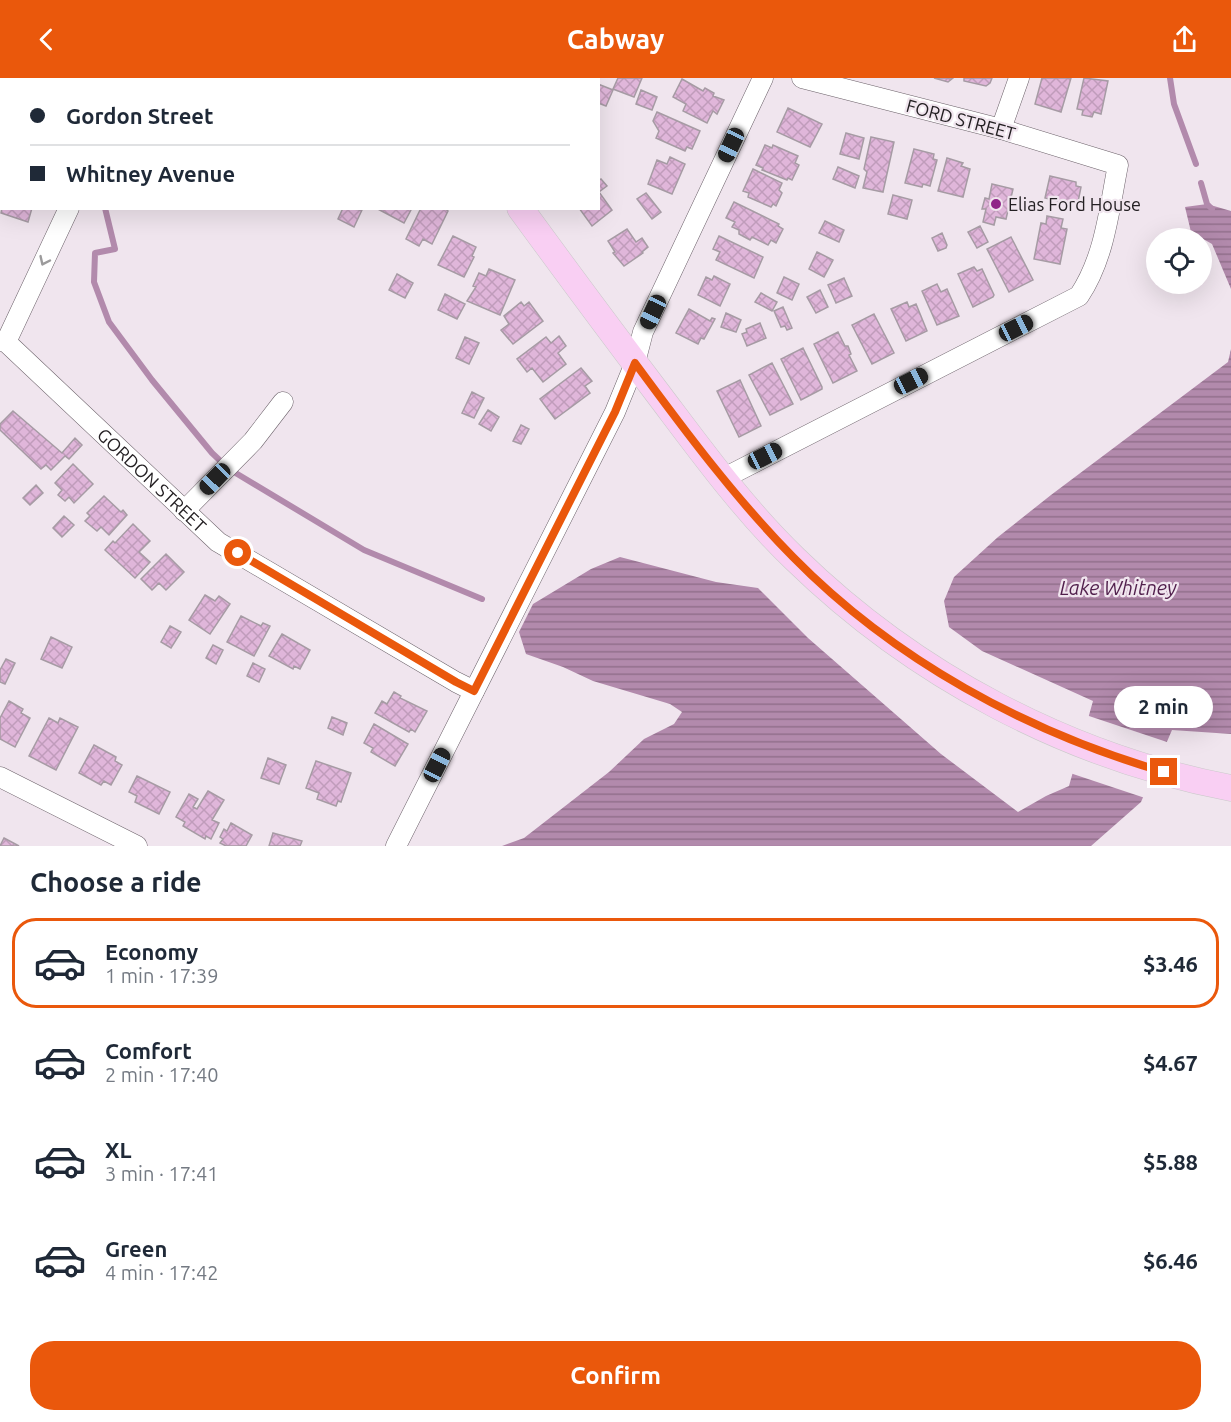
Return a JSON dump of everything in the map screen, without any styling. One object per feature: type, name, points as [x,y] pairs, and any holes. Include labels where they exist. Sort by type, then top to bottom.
[{"type":"main road","points":[[521,210],[722,478],[795,559],[845,604],[944,676],[1072,741],[1164,772],[1231,788]]},
{"type":"street","points":[[396,846],[615,412],[635,363],[643,332],[763,78]]},
{"type":"street","name":"FORD STREET","points":[[722,478],[1079,296],[1091,278],[1100,256],[1118,165],[1001,129],[802,78]]},
{"type":"street","points":[[1001,129],[1019,78]]},
{"type":"street","points":[[3,341],[68,210]]},
{"type":"street","name":"GORDON STREET","points":[[3,341],[218,542],[474,691]]},
{"type":"street","points":[[184,511],[253,441],[283,402]]},
{"type":"street","points":[[0,777],[137,846]]},
{"type":"water","points":[[1207,204],[1231,211],[1231,289],[1212,244],[1212,228],[1190,228],[1185,207]]},
{"type":"water","name":"Lake Whitney","points":[[1231,349],[1231,734],[1172,730],[1141,802],[1091,846],[502,846],[524,838],[609,772],[644,739],[674,724],[682,712],[670,704],[593,681],[526,654],[519,632],[533,604],[591,569],[620,557],[716,582],[758,588],[808,638],[941,754],[1018,812],[1069,786],[1093,701],[982,651],[949,627],[944,601],[954,577],[998,537],[1228,362]]},
{"type":"pier","points":[[1086,715],[1170,743],[1145,798],[1070,773]]},
{"type":"building","points":[[618,78],[642,78],[634,97],[613,89]]},
{"type":"building","points":[[934,78],[953,78],[948,82]]},
{"type":"building","points":[[964,78],[992,78],[986,86],[964,81]]},
{"type":"building","points":[[1042,78],[1071,78],[1061,112],[1035,104]]},
{"type":"building","points":[[1084,78],[1108,81],[1101,114],[1094,112],[1092,117],[1082,115],[1083,110],[1077,109]]},
{"type":"building","points":[[682,79],[703,91],[705,88],[714,93],[713,96],[724,100],[717,114],[713,111],[707,123],[683,111],[686,104],[673,97]]},
{"type":"building","points":[[600,85],[613,90],[606,106],[600,104]]},
{"type":"building","points":[[641,90],[657,97],[652,110],[636,104]]},
{"type":"building","points":[[788,108],[822,124],[810,147],[777,132]]},
{"type":"building","points":[[657,112],[700,131],[692,149],[687,147],[685,151],[656,138],[659,131],[653,121]]},
{"type":"building","points":[[846,133],[864,138],[859,159],[840,154]]},
{"type":"building","points":[[871,137],[894,142],[883,192],[863,188],[867,172],[864,169]]},
{"type":"building","points":[[765,145],[772,148],[773,145],[798,156],[795,163],[799,165],[792,180],[762,170],[763,168],[756,165]]},
{"type":"building","points":[[914,149],[934,154],[933,159],[937,160],[930,186],[923,184],[922,187],[905,183]]},
{"type":"building","points":[[670,157],[685,164],[672,194],[648,184],[657,160],[667,164]]},
{"type":"building","points":[[947,158],[963,163],[961,166],[970,169],[963,197],[938,191]]},
{"type":"building","points":[[838,167],[859,176],[855,188],[833,179]]},
{"type":"building","points":[[753,169],[782,183],[779,190],[782,193],[776,206],[773,204],[771,207],[748,197],[749,193],[743,191]]},
{"type":"building","points":[[1050,176],[1076,182],[1076,186],[1081,187],[1078,202],[1072,201],[1071,204],[1045,198]]},
{"type":"building","points":[[600,180],[607,186],[600,191]]},
{"type":"building","name":"Elias Ford House","points":[[992,184],[1013,189],[1006,219],[996,217],[994,225],[983,222],[986,209],[982,209],[985,198],[989,199]]},
{"type":"building","points":[[600,193],[612,210],[592,226],[580,210],[600,210]]},
{"type":"building","points":[[646,193],[661,212],[652,219],[637,199]]},
{"type":"building","points":[[893,195],[912,200],[907,219],[888,214]]},
{"type":"building","points":[[734,202],[779,224],[778,226],[783,229],[776,243],[771,240],[768,245],[752,237],[750,240],[739,234],[739,230],[732,227],[735,222],[726,218]]},
{"type":"building","points":[[2,210],[31,210],[28,222],[1,213]]},
{"type":"building","points":[[342,210],[362,210],[354,227],[338,219]]},
{"type":"building","points":[[380,210],[411,210],[404,223]]},
{"type":"building","points":[[420,210],[448,211],[432,244],[423,239],[419,246],[406,239]]},
{"type":"building","points":[[1047,216],[1063,219],[1061,228],[1067,229],[1060,264],[1034,259],[1041,223],[1046,224]]},
{"type":"building","points":[[825,221],[844,230],[839,242],[819,233]]},
{"type":"building","points":[[980,226],[988,242],[977,248],[968,232]]},
{"type":"building","points":[[627,229],[636,242],[642,238],[648,247],[624,266],[613,253],[615,252],[608,241]]},
{"type":"building","points":[[942,233],[947,245],[946,248],[938,251],[932,238]]},
{"type":"building","points":[[453,236],[476,247],[472,256],[474,257],[464,277],[438,265]]},
{"type":"building","points":[[719,236],[763,257],[754,278],[716,260],[720,252],[713,249]]},
{"type":"building","points":[[1011,237],[1033,280],[1009,292],[987,249]]},
{"type":"building","points":[[817,252],[833,260],[824,277],[809,269]]},
{"type":"building","points":[[974,267],[977,271],[982,269],[994,295],[973,307],[958,274]]},
{"type":"building","points":[[489,269],[515,280],[500,315],[467,301],[476,287],[473,286],[479,273],[486,276]]},
{"type":"building","points":[[397,274],[413,283],[405,298],[389,290]]},
{"type":"building","points":[[714,276],[730,284],[720,306],[698,295],[706,277],[712,280]]},
{"type":"building","points":[[784,277],[799,284],[792,300],[777,293]]},
{"type":"building","points":[[844,278],[852,296],[836,303],[828,285]]},
{"type":"building","points":[[937,284],[941,292],[947,289],[959,316],[937,325],[922,291]]},
{"type":"building","points":[[820,290],[828,307],[816,313],[807,297]]},
{"type":"building","points":[[761,293],[777,302],[772,311],[755,302]]},
{"type":"building","points":[[445,294],[465,304],[457,319],[438,310]]},
{"type":"building","points":[[521,302],[524,306],[529,302],[543,321],[513,344],[501,330],[509,324],[504,316]]},
{"type":"building","points":[[907,302],[909,307],[916,304],[927,331],[906,341],[891,309]]},
{"type":"building","points":[[783,307],[792,328],[787,330],[785,326],[781,327],[774,311]]},
{"type":"building","points":[[689,309],[710,321],[712,318],[715,319],[704,339],[701,338],[698,344],[676,333]]},
{"type":"building","points":[[726,313],[741,320],[736,332],[721,327]]},
{"type":"building","points":[[874,314],[894,353],[872,364],[852,325]]},
{"type":"building","points":[[760,323],[766,338],[747,346],[742,334],[747,332],[746,329]]},
{"type":"building","points":[[838,332],[845,346],[848,346],[851,354],[849,355],[857,371],[833,383],[814,344]]},
{"type":"building","points":[[559,336],[566,346],[558,353],[566,364],[543,382],[532,368],[527,372],[517,359],[546,337],[551,343]]},
{"type":"building","points":[[465,337],[479,343],[469,364],[456,358]]},
{"type":"building","points":[[803,348],[822,389],[801,400],[781,359]]},
{"type":"building","points":[[772,363],[793,404],[770,415],[749,375]]},
{"type":"building","points":[[581,368],[592,381],[585,386],[590,393],[555,419],[540,399]]},
{"type":"building","points":[[740,380],[761,426],[739,437],[717,391]]},
{"type":"building","points":[[472,392],[484,398],[474,418],[462,413]]},
{"type":"building","points":[[488,410],[499,417],[491,431],[479,424]]},
{"type":"building","points":[[13,411],[62,453],[75,438],[82,445],[69,459],[65,456],[51,470],[46,465],[41,469],[0,430],[0,424]]},
{"type":"building","points":[[521,425],[529,429],[521,444],[513,441]]},
{"type":"building","points":[[73,464],[93,484],[74,503],[69,497],[65,501],[58,495],[62,490],[55,483]]},
{"type":"building","points":[[36,485],[43,493],[30,505],[23,498]]},
{"type":"building","points":[[104,496],[127,515],[109,535],[101,527],[97,531],[85,521],[90,516],[87,513]]},
{"type":"building","points":[[64,516],[74,525],[62,537],[53,528]]},
{"type":"building","points":[[133,524],[150,541],[139,552],[150,562],[135,578],[105,550]]},
{"type":"building","points":[[166,554],[184,572],[166,590],[159,583],[152,590],[141,579]]},
{"type":"building","points":[[205,595],[215,601],[219,596],[230,604],[210,634],[189,620]]},
{"type":"building","points":[[241,616],[261,626],[263,623],[270,626],[254,656],[227,642]]},
{"type":"building","points":[[170,626],[181,632],[171,648],[161,642]]},
{"type":"building","points":[[282,634],[310,650],[300,669],[294,666],[293,669],[269,656]]},
{"type":"building","points":[[51,637],[72,647],[62,668],[41,659]]},
{"type":"building","points":[[213,645],[223,650],[216,664],[206,658]]},
{"type":"building","points":[[6,659],[15,663],[5,684],[0,682],[0,670]]},
{"type":"building","points":[[253,663],[265,669],[259,682],[247,676]]},
{"type":"building","points":[[394,692],[401,696],[400,698],[427,711],[415,732],[411,729],[409,732],[375,713],[382,701],[387,704]]},
{"type":"building","points":[[9,701],[23,709],[21,713],[30,718],[15,747],[0,739],[0,718]]},
{"type":"building","points":[[332,717],[347,723],[343,735],[328,728]]},
{"type":"building","points":[[49,718],[58,723],[60,718],[78,727],[56,770],[29,756]]},
{"type":"building","points":[[374,724],[408,744],[395,766],[371,752],[373,748],[364,743]]},
{"type":"building","points":[[94,745],[116,757],[115,761],[122,765],[111,785],[104,781],[101,785],[79,773]]},
{"type":"building","points":[[268,758],[286,765],[279,784],[261,778]]},
{"type":"building","points":[[316,761],[351,773],[341,802],[338,801],[336,806],[317,799],[319,793],[306,788]]},
{"type":"building","points":[[137,776],[170,792],[159,814],[135,802],[137,796],[129,792]]},
{"type":"building","points":[[208,791],[224,800],[212,820],[219,823],[211,839],[206,836],[205,839],[183,826],[185,822],[176,817],[189,794],[198,799],[193,807],[197,809]]},
{"type":"building","points":[[231,823],[252,835],[246,846],[226,846],[220,843],[224,829],[227,831]]},
{"type":"building","points":[[273,833],[302,841],[300,846],[269,846]]},
{"type":"building","points":[[4,838],[19,846],[0,846]]},
{"type":"waterway","points":[[1170,78],[1174,104],[1196,164]]},
{"type":"waterway","points":[[1201,183],[1207,204],[1212,209]]},
{"type":"waterway","points":[[105,210],[115,249],[95,253],[94,282],[109,322],[152,380],[212,453],[229,469],[364,550],[482,599]]},
{"type":"place","name":"Elias Ford House","points":[[996,204]]},
{"type":"route","points":[[238,553],[474,691],[615,412],[635,363],[722,478],[757,519],[795,559],[845,604],[944,676],[997,705],[1094,750],[1164,772]]}]
